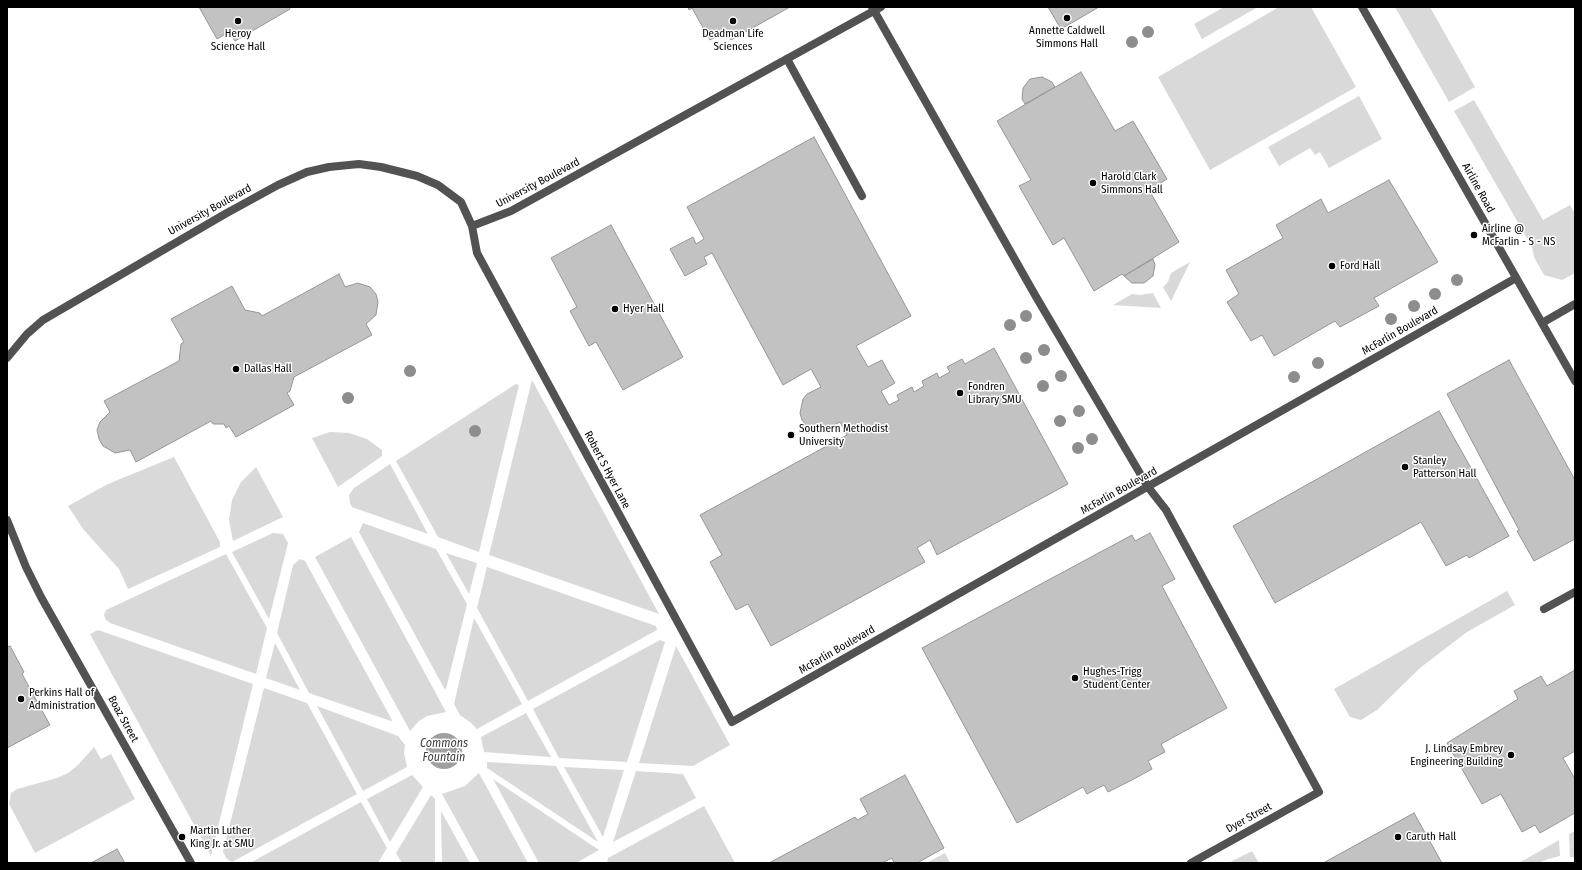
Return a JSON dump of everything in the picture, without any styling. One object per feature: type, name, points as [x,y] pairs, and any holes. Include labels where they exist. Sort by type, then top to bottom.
[{"type":"street","name":"Airline Road","points":[[1362,7],[1575,381]]},
{"type":"street","name":"University Boulevard","points":[[7,358],[27,334],[43,320],[278,184],[306,172],[329,167],[359,164],[381,166],[417,176],[438,185],[461,202],[472,226],[511,211],[787,60],[875,8]]},
{"type":"street","points":[[875,8],[1035,295],[1148,487]]},
{"type":"street","points":[[787,60],[862,196]]},
{"type":"street","name":"Robert S Hyer Lane","points":[[472,226],[477,253],[732,722]]},
{"type":"street","name":"McFarlin Boulevard","points":[[732,722],[1516,278]]},
{"type":"street","points":[[1542,323],[1575,304]]},
{"type":"street","name":"Dyer Street","points":[[1148,487],[1166,510],[1319,792],[1191,863]]},
{"type":"street","name":"Boaz Street","points":[[7,520],[41,597],[191,863]]},
{"type":"street","points":[[1544,609],[1575,592]]},
{"type":"shaded area","points":[[1224,7],[1258,7],[1202,39],[1194,24]]},
{"type":"shaded area","points":[[1279,7],[1311,7],[1356,87],[1210,170],[1158,77]]},
{"type":"shaded area","points":[[1395,7],[1430,7],[1475,87],[1449,102]]},
{"type":"shaded area","points":[[1359,96],[1382,139],[1329,168],[1320,152],[1315,155],[1310,148],[1279,166],[1268,147]]},
{"type":"shaded area","points":[[1474,100],[1543,220],[1570,205],[1575,214],[1575,273],[1562,280],[1544,275],[1534,257],[1532,247],[1454,111]]},
{"type":"shaded area","points":[[1190,262],[1171,301],[1163,287],[1168,282],[1171,273]]},
{"type":"shaded area","points":[[1153,293],[1161,308],[1113,305],[1132,294],[1140,295]]},
{"type":"shaded area","points":[[532,380],[659,614],[489,555]]},
{"type":"shaded area","points":[[516,384],[519,385],[479,552],[438,537],[396,461]]},
{"type":"shaded area","points":[[330,432],[349,433],[367,439],[382,450],[382,456],[338,487],[312,438]]},
{"type":"shaded area","points":[[174,457],[220,542],[220,547],[128,589],[119,569],[83,529],[68,506],[108,484]]},
{"type":"shaded area","points":[[390,464],[428,534],[352,507],[349,495],[354,488]]},
{"type":"shaded area","points":[[256,467],[283,517],[233,541],[229,520],[232,500],[241,482]]},
{"type":"shaded area","points":[[363,523],[436,549],[467,604],[446,689],[444,688],[359,532]]},
{"type":"shaded area","points":[[273,533],[283,534],[288,543],[269,619],[232,552]]},
{"type":"shaded area","points":[[351,537],[446,712],[427,716],[419,721],[410,731],[315,557]]},
{"type":"shaded area","points":[[446,553],[477,563],[469,594]]},
{"type":"shaded area","points":[[226,554],[267,628],[256,674],[110,623],[106,620],[104,615],[106,610]]},
{"type":"shaded area","points":[[300,559],[305,561],[392,720],[391,721],[309,693],[277,633],[293,565]]},
{"type":"shaded area","points":[[487,567],[656,626],[657,630],[528,701],[477,608]]},
{"type":"shaded area","points":[[1507,591],[1515,605],[1467,632],[1420,668],[1377,710],[1361,720],[1350,717],[1334,689]]},
{"type":"shaded area","points":[[474,618],[522,704],[477,729],[460,715],[454,704]]},
{"type":"shaded area","points":[[98,630],[253,684],[211,856],[90,634]]},
{"type":"shaded area","points":[[660,640],[665,642],[627,762],[559,758],[533,709]]},
{"type":"shaded area","points":[[275,643],[300,690],[266,678]]},
{"type":"shaded area","points":[[676,646],[730,745],[693,766],[639,763]]},
{"type":"shaded area","points":[[264,688],[307,703],[357,794],[232,862],[227,859],[223,852]]},
{"type":"shaded area","points":[[317,706],[398,736],[405,745],[404,753],[407,767],[363,791]]},
{"type":"shaded area","points":[[526,713],[551,757],[484,752],[481,737]]},
{"type":"shaded area","points":[[94,747],[101,759],[111,754],[135,799],[35,853],[9,804],[11,793],[17,789],[57,778],[68,773],[78,765]]},
{"type":"shaded area","points":[[487,762],[556,766],[598,842],[487,768]]},
{"type":"shaded area","points":[[564,767],[624,770],[603,837]]},
{"type":"shaded area","points":[[636,771],[683,774],[696,798],[613,842]]},
{"type":"shaded area","points":[[479,773],[528,863],[480,863],[442,794],[465,786]]},
{"type":"shaded area","points":[[412,775],[423,787],[390,842],[367,799]]},
{"type":"shaded area","points":[[493,779],[599,850],[576,863],[539,863]]},
{"type":"shaded area","points":[[431,795],[435,799],[435,863],[402,863],[396,853]]},
{"type":"shaded area","points":[[361,802],[387,848],[378,863],[250,863]]},
{"type":"shaded area","points":[[704,806],[735,863],[607,863],[608,858]]},
{"type":"shaded area","points":[[441,811],[470,863],[442,863]]},
{"type":"shaded area","points":[[1575,831],[1575,857],[1570,857],[1569,834]]},
{"type":"shaded area","points":[[1559,840],[1560,856],[1538,863],[1519,863]]},
{"type":"shaded area","points":[[1252,851],[1259,863],[1228,863]]},
{"type":"shaded area","points":[[945,853],[950,863],[926,863]]},
{"type":"water","name":"Commons Fountain","points":[[447,733],[457,738],[461,744],[461,758],[457,764],[451,768],[441,769],[431,764],[427,758],[426,748],[431,738],[437,734]]},
{"type":"building","name":"Heroy Science Hall","points":[[199,7],[289,7],[290,9],[235,41],[229,32],[217,39]]},
{"type":"building","name":"Deadman Life Sciences","points":[[688,7],[790,7],[731,40],[726,31],[710,40],[692,8],[689,10]]},
{"type":"building","name":"Annette Caldwell Simmons Hall","points":[[1048,7],[1099,7],[1061,29]]},
{"type":"building","name":"Harold Clark Simmons Hall","points":[[1081,72],[1115,131],[1133,121],[1167,179],[1149,190],[1179,242],[1124,276],[1122,274],[1094,291],[1064,238],[1053,245],[1019,186],[1031,180],[997,121]]},
{"type":"building","points":[[1042,77],[1052,82],[1055,87],[1025,104],[1022,99],[1023,88],[1030,79]]},
{"type":"building","name":"Fondren Library SMU","points":[[814,137],[911,316],[856,346],[868,367],[882,360],[895,383],[881,391],[889,405],[899,400],[897,395],[912,387],[914,392],[924,386],[922,381],[937,373],[939,378],[950,372],[947,367],[962,359],[965,364],[994,348],[1068,484],[937,555],[930,540],[917,548],[925,562],[771,646],[748,604],[736,610],[710,562],[722,555],[700,515],[847,435],[840,422],[826,429],[819,430],[806,425],[802,420],[800,413],[803,399],[807,394],[821,387],[811,369],[783,385],[712,253],[704,257],[707,264],[685,276],[670,249],[693,237],[696,244],[704,239],[687,207]]},
{"type":"building","name":"Ford Hall","points":[[1389,180],[1438,262],[1374,298],[1379,306],[1340,327],[1335,321],[1274,356],[1262,335],[1251,341],[1227,302],[1239,294],[1226,270],[1283,238],[1276,225],[1321,199],[1328,213]]},
{"type":"building","name":"Hyer Hall","points":[[611,225],[683,357],[623,390],[596,342],[589,346],[570,311],[577,307],[551,258]]},
{"type":"building","points":[[1153,259],[1155,265],[1153,276],[1144,283],[1132,283],[1124,276]]},
{"type":"building","name":"Dallas Hall","points":[[339,274],[345,287],[358,283],[370,287],[376,294],[378,302],[376,315],[366,324],[372,335],[294,377],[290,391],[287,393],[294,405],[236,437],[229,426],[226,428],[224,424],[213,424],[211,421],[136,462],[130,450],[115,453],[103,446],[99,439],[97,430],[100,422],[110,412],[104,401],[179,361],[181,344],[184,342],[171,319],[232,286],[245,310],[260,313],[262,316]]},
{"type":"building","points":[[1509,360],[1575,480],[1575,539],[1534,561],[1517,531],[1519,530],[1447,394]]},
{"type":"building","name":"Stanley Patterson Hall","points":[[1439,411],[1509,536],[1469,558],[1467,555],[1446,566],[1421,522],[1275,603],[1233,526]]},
{"type":"building","name":"Hughes-Trigg Student Center","points":[[1150,533],[1175,579],[1162,586],[1227,708],[1161,744],[1165,752],[1148,761],[1152,769],[1132,780],[1108,792],[1104,785],[1087,794],[1083,787],[1017,823],[922,648],[1132,535],[1135,541]]},
{"type":"building","name":"Perkins Hall of Administration","points":[[10,646],[24,672],[22,674],[50,725],[7,748],[7,647]]},
{"type":"building","name":"J. Lindsay Embrey Engineering Building","points":[[1575,670],[1575,751],[1563,758],[1575,779],[1575,813],[1540,833],[1535,825],[1522,832],[1501,794],[1482,804],[1447,743],[1518,699],[1514,691],[1541,676],[1547,686]]},
{"type":"building","points":[[905,775],[944,848],[917,863],[894,863],[892,858],[882,863],[769,863],[855,817],[857,820],[868,814],[860,799]]},
{"type":"building","name":"Caruth Hall","points":[[1414,813],[1442,863],[1324,863],[1325,862]]},
{"type":"building","points":[[117,849],[125,863],[91,863]]},
{"type":"place","name":"Annette Caldwell Simmons Hall","points":[[1067,18]]},
{"type":"place","name":"Heroy Science Hall","points":[[238,21]]},
{"type":"place","name":"Deadman Life Sciences","points":[[733,21]]},
{"type":"place","name":"Harold Clark Simmons Hall","points":[[1093,183]]},
{"type":"place","name":"Airline @ McFarlin - S - NS","points":[[1474,235]]},
{"type":"place","name":"Ford Hall","points":[[1332,266]]},
{"type":"place","name":"Hyer Hall","points":[[615,309]]},
{"type":"place","name":"Dallas Hall","points":[[236,369]]},
{"type":"place","name":"Fondren Library SMU","points":[[960,393]]},
{"type":"place","name":"Southern Methodist University","points":[[791,435]]},
{"type":"place","name":"Stanley Patterson Hall","points":[[1405,467]]},
{"type":"place","name":"Hughes-Trigg Student Center","points":[[1075,678]]},
{"type":"place","name":"Perkins Hall of Administration","points":[[21,699]]},
{"type":"place","name":"J. Lindsay Embrey Engineering Building","points":[[1511,755]]},
{"type":"place","name":"Martin Luther King Jr. at SMU","points":[[182,837]]},
{"type":"place","name":"Caruth Hall","points":[[1398,837]]}]
